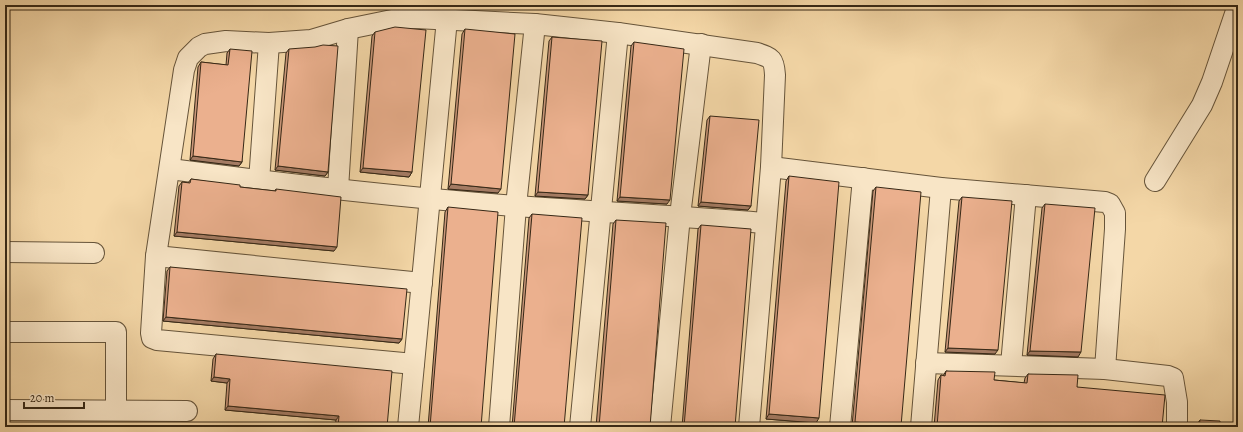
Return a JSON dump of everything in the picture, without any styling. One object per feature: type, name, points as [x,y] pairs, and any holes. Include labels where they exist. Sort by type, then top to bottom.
[{"type":"street","points":[[1155,181],[1202,105],[1212,82],[1238,5]]},
{"type":"street","points":[[414,364],[155,340],[152,338],[151,333],[156,256],[184,70],[188,58],[198,47],[210,43],[226,41],[269,43],[311,40],[348,29],[392,20],[415,18],[535,24],[618,33],[757,53],[771,58],[774,63],[771,167],[765,223],[749,427]]},
{"type":"street","points":[[408,427],[447,19]]},
{"type":"street","points":[[499,427],[516,206],[535,24]]},
{"type":"street","points":[[338,188],[348,29]]},
{"type":"street","points":[[580,427],[618,33]]},
{"type":"street","points":[[259,181],[269,43]]},
{"type":"street","points":[[660,427],[680,216],[701,44]]},
{"type":"street","points":[[771,167],[941,188],[1105,202],[1110,204],[1113,207],[1116,220],[1105,369]]},
{"type":"street","points":[[170,169],[259,181],[516,206],[765,223]]},
{"type":"street","points":[[840,427],[863,178]]},
{"type":"street","points":[[921,427],[941,188]]},
{"type":"street","points":[[1011,365],[1026,195]]},
{"type":"street","points":[[5,252],[94,253]]},
{"type":"street","points":[[156,256],[422,283]]},
{"type":"street","points":[[5,332],[116,332],[116,410]]},
{"type":"street","points":[[926,363],[1105,369],[1161,374],[1173,378],[1177,402],[1177,427]]},
{"type":"street","points":[[5,410],[187,411]]},
{"type":"building","points":[[395,27],[426,30],[412,172],[363,168],[375,32]]},
{"type":"building","points":[[465,29],[515,34],[501,189],[451,184]]},
{"type":"building","points":[[552,37],[602,41],[588,195],[538,192]]},
{"type":"building","points":[[634,42],[684,49],[670,200],[620,197]]},
{"type":"building","points":[[323,45],[338,46],[328,172],[278,166],[289,49]]},
{"type":"building","points":[[230,49],[252,51],[242,162],[193,156],[201,62],[228,65]]},
{"type":"building","points":[[710,116],[759,120],[751,206],[701,202]]},
{"type":"building","points":[[789,176],[839,182],[819,418],[769,414]]},
{"type":"building","points":[[191,179],[240,185],[240,187],[276,191],[276,189],[341,197],[337,247],[177,232],[182,182],[190,183]]},
{"type":"building","points":[[876,187],[921,192],[901,426],[855,422]]},
{"type":"building","points":[[962,197],[1012,201],[998,350],[948,348]]},
{"type":"building","points":[[1045,204],[1095,208],[1081,352],[1030,351]]},
{"type":"building","points":[[448,207],[498,212],[481,427],[430,427]]},
{"type":"building","points":[[532,214],[582,218],[564,427],[514,427]]},
{"type":"building","points":[[616,220],[666,223],[650,427],[599,427]]},
{"type":"building","points":[[701,225],[751,229],[735,427],[684,427]]},
{"type":"building","points":[[170,267],[407,289],[402,339],[166,317]]},
{"type":"building","points":[[216,354],[392,371],[387,427],[338,427],[339,416],[228,406],[230,379],[214,377]]},
{"type":"building","points":[[946,371],[995,372],[994,380],[1027,383],[1028,374],[1078,375],[1077,387],[1165,395],[1162,427],[937,427],[941,375],[945,376]]},
{"type":"building","points":[[1200,420],[1220,421],[1220,427],[1199,427]]}]
